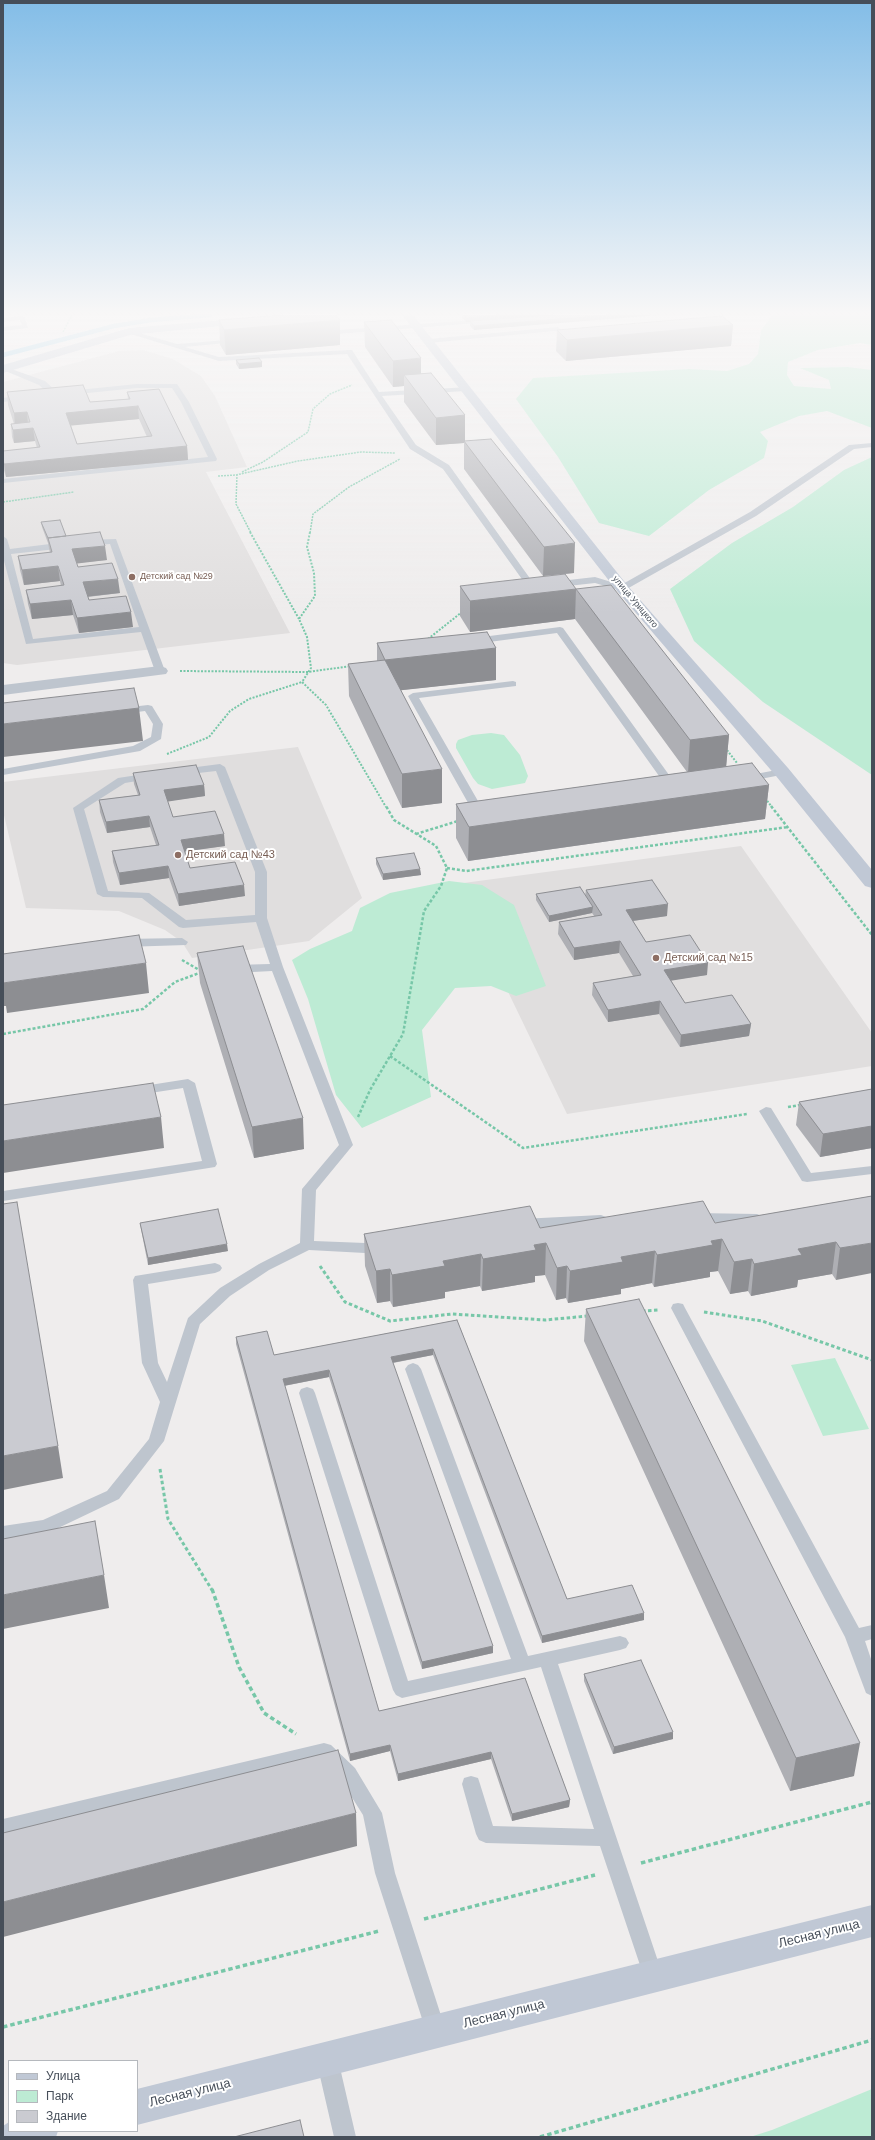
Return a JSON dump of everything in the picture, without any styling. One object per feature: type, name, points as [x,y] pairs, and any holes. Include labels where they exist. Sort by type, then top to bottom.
[{"type":"street","name":"улица Урицкого","points":[[486,415],[622,588],[782,772],[872,882]]},
{"type":"street","points":[[3,690],[160,672]]},
{"type":"street","name":"Лесная улица","points":[[138,2106],[872,1921]]},
{"type":"street","points":[[17,2137],[36,2132]]},
{"type":"lane","points":[[3,481],[213,459],[191,415]]},
{"type":"lane","points":[[391,415],[413,447],[446,467],[532,587],[595,580],[622,588],[770,503],[852,447],[872,445]]},
{"type":"lane","points":[[759,498],[770,503]]},
{"type":"lane","points":[[3,539],[29,642],[145,629]]},
{"type":"lane","points":[[6,552],[113,540],[160,672]]},
{"type":"lane","points":[[473,641],[560,630],[677,787],[657,790]]},
{"type":"lane","points":[[495,813],[480,815],[413,696],[513,684]]},
{"type":"lane","points":[[3,772],[136,749],[156,739],[158,724],[148,708],[110,713]]},
{"type":"lane","points":[[261,918],[182,924],[145,895],[103,894],[78,808],[122,780],[220,767],[261,872],[261,918],[277,967],[346,1145],[309,1189],[307,1245]]},
{"type":"lane","points":[[734,780],[782,772]]},
{"type":"lane","points":[[110,945],[132,942],[182,942]]},
{"type":"lane","points":[[204,972],[277,967]]},
{"type":"lane","points":[[3,1196],[210,1164],[188,1083],[126,1092]]},
{"type":"lane","points":[[766,1111],[807,1178],[872,1170]]},
{"type":"lane","points":[[682,1218],[770,1219]]},
{"type":"lane","points":[[511,1225],[526,1223],[612,1220]]},
{"type":"lane","points":[[3,1533],[46,1526],[113,1495],[156,1441],[193,1322],[225,1292],[264,1267],[307,1245],[365,1248],[396,1243]]},
{"type":"lane","points":[[168,1402],[150,1363],[140,1280],[215,1268]]},
{"type":"lane","points":[[678,1308],[854,1636],[872,1688]]},
{"type":"lane","points":[[413,1369],[522,1664]]},
{"type":"lane","points":[[307,1392],[402,1690],[620,1643]]},
{"type":"lane","points":[[854,1636],[872,1632]]},
{"type":"lane","points":[[547,1658],[652,1976]]},
{"type":"lane","points":[[3,1828],[324,1751],[348,1774],[372,1813],[385,1873],[436,2031]]},
{"type":"lane","points":[[471,1784],[486,1834],[606,1838]]},
{"type":"lane","points":[[327,2058],[345,2137]]},
{"type":"path","points":[[161,757],[209,737],[230,712],[249,699],[302,682],[311,668],[307,637],[299,619],[266,564],[236,504],[236,475],[263,462],[308,432],[312,415]]},
{"type":"path","points":[[299,619],[315,596],[314,573],[307,547],[313,514],[349,487],[411,453],[413,447]]},
{"type":"path","points":[[426,641],[463,611]]},
{"type":"path","points":[[160,672],[308,672],[358,664]]},
{"type":"path","points":[[302,682],[326,705],[394,820],[436,846],[447,868],[441,886],[424,911],[403,1034],[370,1090],[346,1145]]},
{"type":"path","points":[[416,834],[480,815]]},
{"type":"path","points":[[447,868],[466,871],[788,827]]},
{"type":"path","points":[[3,1034],[143,1009],[175,982],[204,972]]},
{"type":"path","points":[[390,1056],[523,1148],[804,1105]]},
{"type":"path","points":[[307,1245],[325,1274],[346,1302],[390,1321],[452,1314],[544,1320],[592,1316]]},
{"type":"path","points":[[639,1312],[678,1308],[762,1321],[872,1360]]},
{"type":"path","points":[[156,1441],[168,1519],[215,1594],[239,1667],[264,1713],[324,1751]]},
{"type":"path","points":[[3,2027],[402,1925],[872,1802]]},
{"type":"path","points":[[540,2137],[872,2040]]},
{"type":"shaded area","name":"Детский сад №29","points":[[3,415],[224,415],[247,467],[206,472],[290,633],[17,665],[3,663]]},
{"type":"shaded area","name":"Детский сад №43","points":[[298,747],[362,898],[309,941],[192,958],[182,942],[165,930],[119,911],[26,908],[3,811],[3,782]]},
{"type":"shaded area","name":"Детский сад №15","points":[[741,846],[872,1033],[872,1066],[567,1114],[456,884]]},
{"type":"green space","points":[[527,415],[805,415],[760,432],[768,441],[764,458],[709,490],[649,536],[599,523],[558,457]]},
{"type":"green space","points":[[837,415],[872,415],[872,428]]},
{"type":"green space","points":[[872,457],[872,775],[763,702],[694,641],[670,589],[732,543],[793,507],[844,470]]},
{"type":"green space","points":[[491,733],[504,735],[520,755],[528,776],[525,783],[492,789],[478,784],[473,778],[456,748],[456,744],[458,740],[472,735]]},
{"type":"green space","points":[[449,881],[482,885],[514,905],[546,986],[516,996],[491,986],[455,988],[422,1030],[431,1097],[362,1128],[336,1095],[308,999],[292,960],[310,949],[352,931],[360,908],[390,893]]},
{"type":"green space","points":[[835,1358],[869,1429],[823,1436],[791,1365]]},
{"type":"green space","points":[[872,2089],[872,2137],[750,2137],[772,2130]]},
{"type":"building","points":[[28,415],[67,415],[77,444],[152,436],[142,415],[172,415],[187,446],[4,464],[3,451],[40,447],[33,428],[13,430],[11,424],[30,422]]},
{"type":"building","points":[[434,415],[465,415],[436,418]]},
{"type":"building","points":[[491,439],[575,543],[544,547],[464,441]]},
{"type":"building","points":[[60,520],[66,536],[48,538],[41,522]]},
{"type":"building","points":[[100,532],[105,546],[72,549],[78,567],[112,563],[118,579],[83,582],[89,600],[126,596],[131,612],[77,618],[71,600],[30,604],[26,590],[64,585],[58,566],[22,570],[18,556],[52,552],[48,538]]},
{"type":"building","points":[[565,574],[576,589],[470,601],[460,586]]},
{"type":"building","points":[[611,585],[729,735],[690,740],[576,589]]},
{"type":"building","points":[[487,632],[496,648],[385,660],[377,643]]},
{"type":"building","points":[[385,660],[442,769],[402,774],[348,664]]},
{"type":"building","points":[[134,688],[139,708],[3,724],[3,703]]},
{"type":"building","points":[[752,763],[769,785],[469,827],[456,804]]},
{"type":"building","points":[[196,765],[204,785],[164,790],[173,817],[215,811],[224,834],[181,840],[190,868],[235,862],[244,885],[178,894],[168,866],[119,873],[112,851],[159,845],[149,816],[106,822],[99,800],[140,795],[133,773]]},
{"type":"building","points":[[414,853],[420,869],[383,874],[376,858]]},
{"type":"building","points":[[652,880],[668,904],[626,910],[646,942],[690,935],[708,963],[664,970],[685,1003],[732,995],[751,1024],[681,1035],[660,1001],[608,1010],[593,983],[641,975],[620,941],[574,948],[559,922],[602,915],[586,890]]},
{"type":"building","points":[[580,887],[593,907],[549,916],[536,894]]},
{"type":"building","points":[[139,935],[146,963],[3,983],[3,954]]},
{"type":"building","points":[[243,946],[303,1118],[252,1127],[197,953]]},
{"type":"building","points":[[153,1083],[161,1117],[3,1141],[3,1105]]},
{"type":"building","points":[[872,1089],[872,1126],[823,1134],[799,1102]]},
{"type":"building","points":[[872,1196],[872,1243],[840,1248],[836,1242],[798,1249],[802,1255],[754,1264],[752,1259],[734,1262],[722,1239],[711,1241],[713,1245],[657,1255],[655,1251],[621,1257],[623,1262],[570,1271],[567,1266],[557,1268],[546,1243],[534,1245],[536,1250],[483,1259],[481,1254],[443,1261],[445,1266],[392,1275],[390,1269],[376,1271],[364,1234],[530,1206],[540,1228],[703,1201],[715,1223]]},
{"type":"building","points":[[17,1202],[58,1446],[3,1456],[3,1204]]},
{"type":"building","points":[[218,1209],[227,1244],[148,1258],[140,1223]]},
{"type":"building","points":[[639,1299],[860,1743],[796,1758],[586,1309]]},
{"type":"building","points":[[457,1320],[567,1599],[632,1585],[644,1613],[542,1636],[433,1349],[391,1357],[493,1646],[422,1662],[329,1370],[283,1379],[379,1711],[525,1678],[570,1800],[512,1814],[491,1752],[398,1774],[390,1745],[350,1754],[236,1337],[267,1331],[274,1355]]},
{"type":"building","points":[[95,1521],[104,1575],[3,1595],[3,1539]]},
{"type":"building","points":[[641,1660],[673,1732],[614,1747],[584,1674]]},
{"type":"building","points":[[338,1750],[356,1813],[3,1902],[3,1833]]},
{"type":"building","points":[[300,2120],[304,2137],[234,2137]]},
{"type":"place","name":"Детский сад №29","points":[[132,577]]},
{"type":"place","name":"Детский сад №43","points":[[178,855]]},
{"type":"place","name":"Детский сад №15","points":[[656,958]]}]
